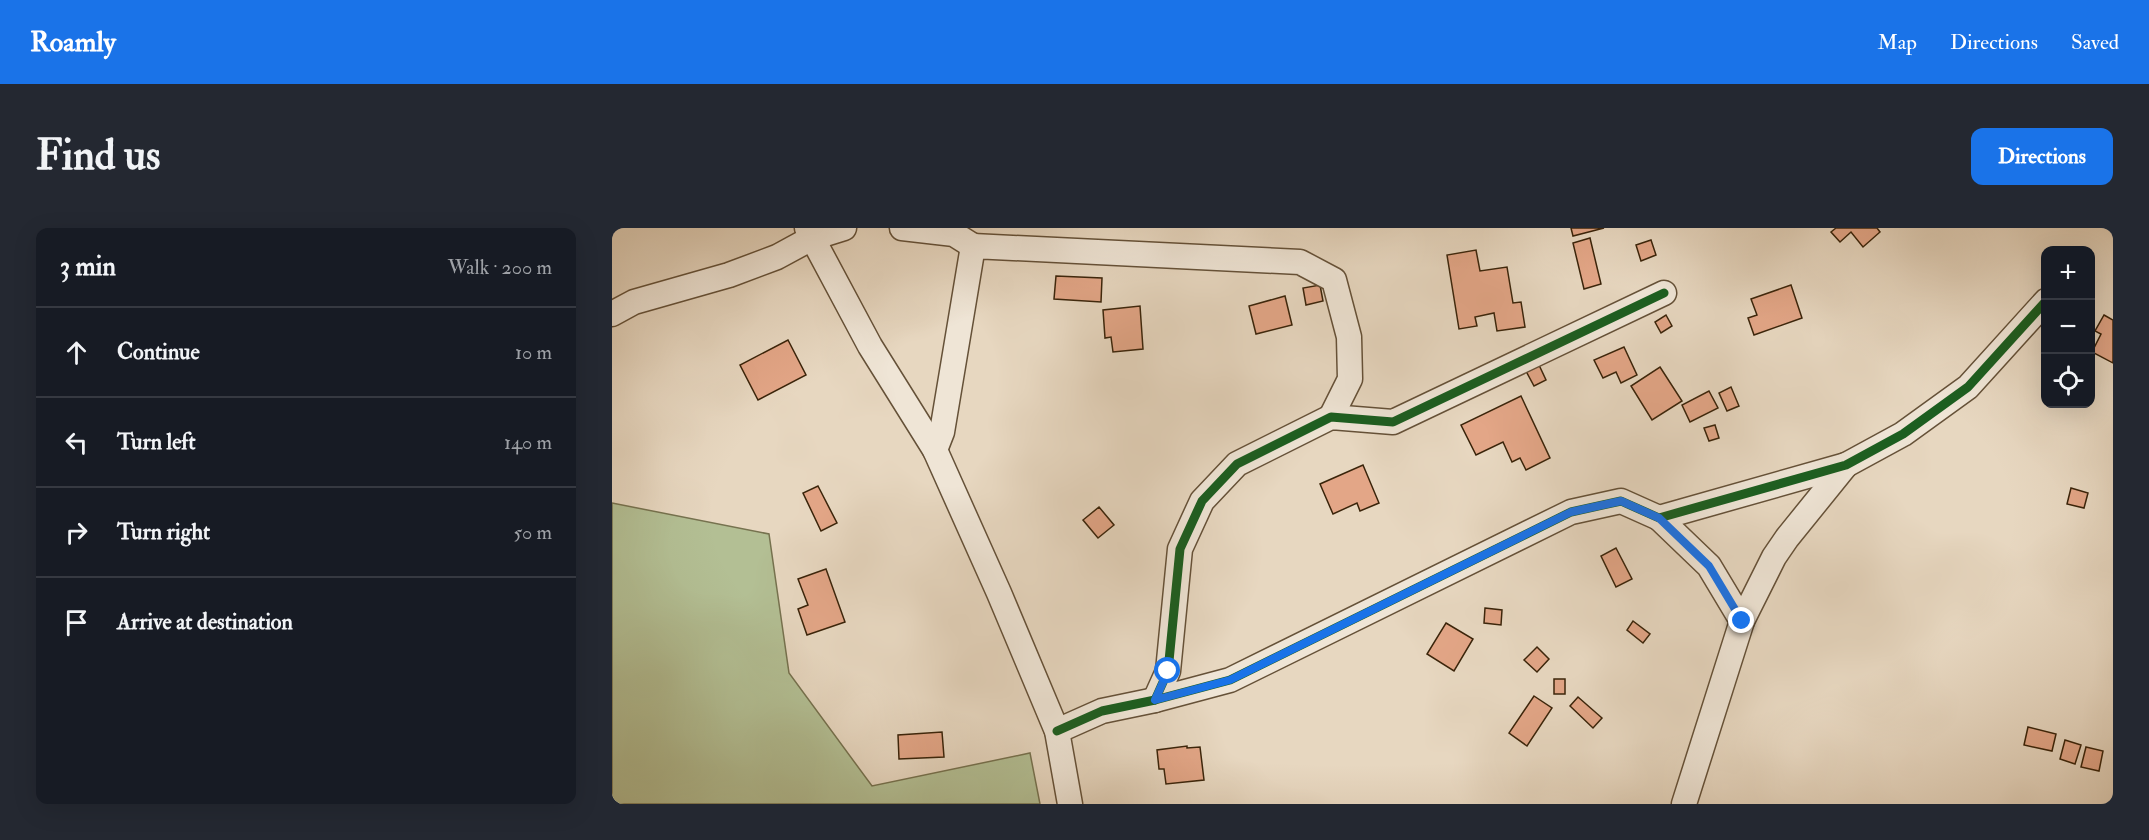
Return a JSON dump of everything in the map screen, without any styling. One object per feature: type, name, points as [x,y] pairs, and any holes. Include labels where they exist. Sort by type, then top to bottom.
[{"type":"street","points":[[612,314],[634,302],[729,275],[777,257],[810,233],[844,228]]},
{"type":"street","points":[[902,228],[954,234],[973,246],[1300,262],[1334,280],[1348,337],[1350,379],[1331,417]]},
{"type":"street","points":[[810,233],[870,346],[934,450],[1058,730],[1070,804]]},
{"type":"street","points":[[934,450],[942,432],[973,246]]},
{"type":"street","points":[[1155,700],[1168,671],[1180,549],[1202,501],[1238,464],[1331,417],[1393,422],[1664,293]]},
{"type":"street","points":[[1659,518],[1845,465],[1903,434],[1968,387],[2041,307]]},
{"type":"street","points":[[1684,804],[1742,621],[1786,538],[1845,465]]},
{"type":"street","points":[[1058,730],[1102,711],[1230,680],[1571,512],[1621,501],[1659,518],[1709,566],[1742,621]]},
{"type":"green space","points":[[612,503],[769,534],[789,673],[872,786],[1030,753],[1040,804],[612,804]]},
{"type":"building","points":[[1571,228],[1604,228],[1573,236]]},
{"type":"building","points":[[1836,228],[1877,228],[1880,232],[1863,247],[1851,232],[1840,242],[1831,232]]},
{"type":"building","points":[[1590,238],[1601,284],[1584,289],[1573,243]]},
{"type":"building","points":[[1651,240],[1656,255],[1641,261],[1636,245]]},
{"type":"building","points":[[1476,250],[1480,271],[1507,267],[1513,303],[1521,302],[1525,327],[1497,331],[1494,313],[1475,317],[1477,326],[1459,329],[1447,255]]},
{"type":"building","points":[[1056,276],[1102,278],[1101,302],[1054,299]]},
{"type":"building","points":[[1320,285],[1323,301],[1306,305],[1303,288]]},
{"type":"building","points":[[1791,285],[1802,318],[1754,335],[1748,318],[1757,315],[1751,299]]},
{"type":"building","points":[[1285,296],[1292,325],[1256,334],[1249,306]]},
{"type":"building","points":[[1140,306],[1143,349],[1113,352],[1111,337],[1105,338],[1103,310]]},
{"type":"building","points":[[1666,315],[1672,326],[1661,333],[1655,322]]},
{"type":"building","points":[[2104,315],[2113,320],[2113,363],[2095,354],[2095,346],[2101,334],[2095,331]]},
{"type":"building","points":[[788,340],[806,375],[758,400],[740,365]]},
{"type":"building","points":[[1624,347],[1637,375],[1621,383],[1616,372],[1603,378],[1594,360]]},
{"type":"building","points":[[1539,365],[1546,380],[1534,386],[1526,371]]},
{"type":"building","points":[[1660,367],[1682,401],[1652,420],[1631,386]]},
{"type":"building","points":[[1731,387],[1739,406],[1727,411],[1719,393]]},
{"type":"building","points":[[1709,391],[1718,408],[1690,422],[1682,405]]},
{"type":"building","points":[[1521,396],[1550,458],[1526,470],[1520,458],[1512,462],[1503,442],[1476,455],[1461,425]]},
{"type":"building","points":[[1715,425],[1719,438],[1709,441],[1704,428]]},
{"type":"building","points":[[1363,465],[1379,503],[1360,511],[1357,503],[1333,514],[1320,484]]},
{"type":"building","points":[[818,486],[837,523],[821,531],[803,493]]},
{"type":"building","points":[[2071,488],[2088,493],[2084,508],[2067,504]]},
{"type":"building","points":[[1099,507],[1114,525],[1098,538],[1083,520]]},
{"type":"building","points":[[1616,548],[1632,579],[1616,587],[1601,556]]},
{"type":"building","points":[[826,569],[845,622],[807,635],[798,609],[808,605],[798,579]]},
{"type":"building","points":[[1485,608],[1502,610],[1501,625],[1484,623]]},
{"type":"building","points":[[1633,621],[1650,634],[1643,643],[1627,630]]},
{"type":"building","points":[[1446,623],[1473,639],[1454,671],[1427,654]]},
{"type":"building","points":[[1537,647],[1549,659],[1537,672],[1524,660]]},
{"type":"building","points":[[1554,679],[1565,679],[1565,694],[1554,694]]},
{"type":"building","points":[[1534,696],[1552,708],[1527,746],[1509,733]]},
{"type":"building","points":[[1578,697],[1602,718],[1593,728],[1570,706]]},
{"type":"building","points":[[2028,727],[2056,734],[2052,751],[2024,745]]},
{"type":"building","points":[[942,732],[944,757],[899,759],[898,735]]},
{"type":"building","points":[[2065,740],[2081,745],[2075,764],[2060,759]]},
{"type":"building","points":[[1187,746],[1187,748],[1200,747],[1204,780],[1166,784],[1164,769],[1159,769],[1157,750]]},
{"type":"building","points":[[2086,747],[2103,751],[2099,771],[2081,767]]},
{"type":"cycle path","points":[[1155,700],[1168,671],[1180,549],[1202,501],[1237,464],[1331,417],[1393,422],[1664,293]]},
{"type":"cycle path","points":[[1057,731],[1102,711],[1230,680],[1571,512],[1621,501],[1659,518],[1846,465],[1903,434],[1968,387],[2041,307]]},
{"type":"route","points":[[1168,671],[1155,700],[1230,680],[1571,512],[1621,501],[1659,518],[1709,566],[1742,621]]}]
